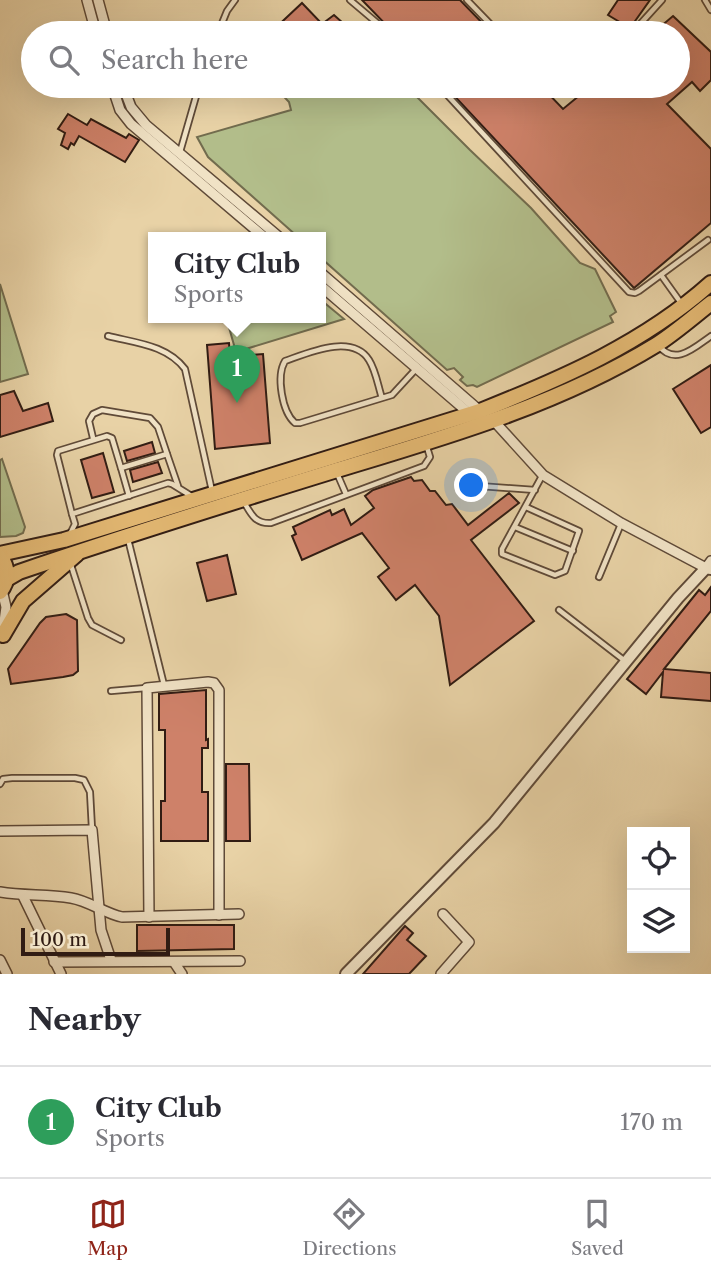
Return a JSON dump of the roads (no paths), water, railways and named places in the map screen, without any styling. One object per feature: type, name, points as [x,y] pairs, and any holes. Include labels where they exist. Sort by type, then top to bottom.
[{"type":"highway","points":[[3,587],[8,571],[0,555],[64,540],[197,500],[475,412],[545,385],[631,343],[683,307],[711,283]]},
{"type":"highway","points":[[3,587],[19,572],[127,534],[426,443],[555,398],[657,344],[711,303]]},
{"type":"highway","points":[[1,629],[23,601],[81,551]]},
{"type":"street","points":[[87,0],[93,21]]},
{"type":"street","points":[[98,0],[104,21]]},
{"type":"street","points":[[116,98],[120,110],[137,131],[258,232]]},
{"type":"street","points":[[129,98],[138,117],[273,232]]},
{"type":"street","points":[[326,278],[475,412]]},
{"type":"street","points":[[326,290],[417,368],[475,412]]},
{"type":"street","points":[[346,974],[494,822],[626,661],[709,566],[621,523],[542,475],[494,421]]},
{"type":"street","points":[[1,629],[6,607],[3,587]]},
{"type":"street","points":[[149,917],[147,688],[208,682],[214,683],[219,690],[219,915]]},
{"type":"street","points":[[0,831],[92,830],[101,930],[111,960]]},
{"type":"street","points":[[0,892],[69,898],[122,917],[239,914]]},
{"type":"street","points":[[23,896],[61,974]]},
{"type":"street","points":[[441,974],[469,942],[443,914]]},
{"type":"street","points":[[0,960],[7,974]]},
{"type":"street","points":[[54,962],[240,961]]},
{"type":"street","points":[[174,962],[182,974]]},
{"type":"lane","points":[[223,21],[235,0]]},
{"type":"lane","points":[[350,0],[376,21]]},
{"type":"lane","points":[[467,0],[487,21]]},
{"type":"lane","points":[[643,21],[662,0]]},
{"type":"lane","points":[[705,0],[711,10]]},
{"type":"lane","points":[[180,153],[196,98]]},
{"type":"lane","points":[[450,98],[629,292],[639,291],[708,240]]},
{"type":"lane","points":[[661,275],[683,307]]},
{"type":"lane","points":[[108,336],[166,351],[185,369],[213,495]]},
{"type":"lane","points":[[657,344],[668,354],[682,355],[711,336]]},
{"type":"lane","points":[[382,398],[370,362],[365,355],[350,346],[338,346],[285,361],[279,374],[289,417],[295,423],[382,398],[392,395],[417,368]]},
{"type":"lane","points":[[93,439],[89,421],[93,414],[102,410],[150,418],[158,427],[178,487]]},
{"type":"lane","points":[[64,540],[74,529],[58,451],[103,436],[112,438],[129,496]]},
{"type":"lane","points":[[243,500],[253,517],[265,523],[424,466],[430,457],[426,443]]},
{"type":"lane","points":[[121,468],[167,454]]},
{"type":"lane","points":[[336,471],[346,495]]},
{"type":"lane","points":[[526,507],[579,531],[565,571],[555,575],[506,557],[502,549],[542,475]]},
{"type":"lane","points":[[72,514],[168,483],[197,500]]},
{"type":"lane","points":[[466,485],[535,490]]},
{"type":"lane","points":[[599,576],[621,523]]},
{"type":"lane","points":[[514,527],[573,551]]},
{"type":"lane","points":[[127,534],[164,685]]},
{"type":"lane","points":[[70,561],[92,625],[121,640]]},
{"type":"lane","points":[[559,610],[626,661]]},
{"type":"lane","points":[[111,691],[147,688]]},
{"type":"lane","points":[[0,785],[3,779],[12,778],[84,780],[90,792],[92,830]]},
{"type":"place","name":"City Club","points":[[237,403]]}]
